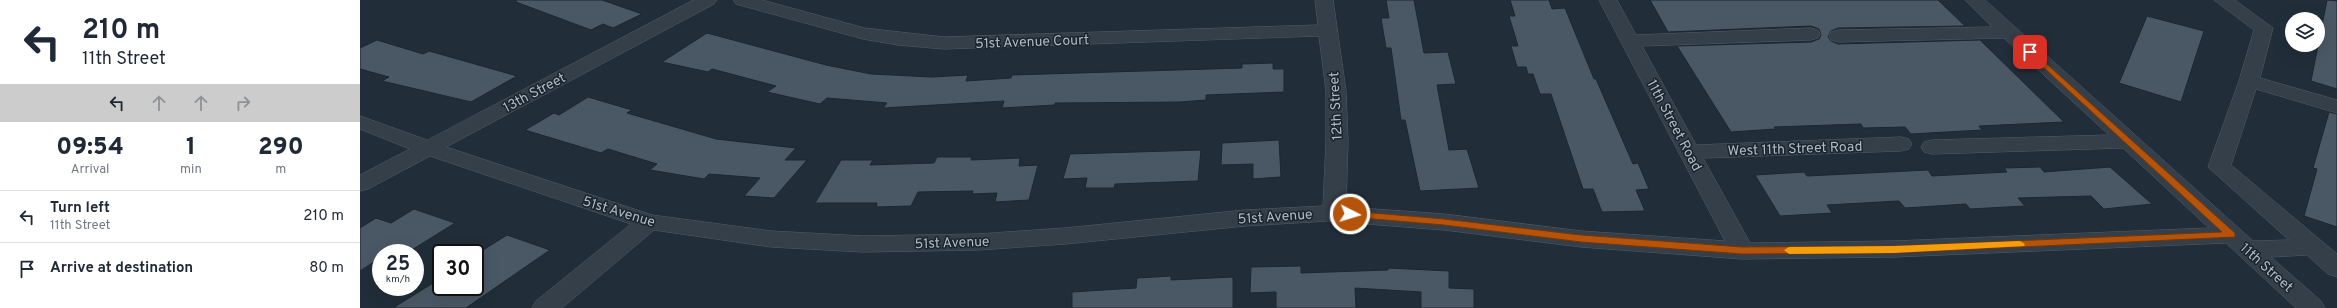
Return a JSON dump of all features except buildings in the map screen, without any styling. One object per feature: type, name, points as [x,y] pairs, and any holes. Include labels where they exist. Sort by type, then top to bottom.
[{"type":"street","name":"13th Street","points":[[360,184],[708,0]]},
{"type":"street","name":"51st Avenue Court","points":[[742,0],[863,33],[898,39],[944,43],[1328,30]]},
{"type":"street","name":"12th Street","points":[[1324,0],[1336,91],[1337,141],[1334,213]]},
{"type":"street","name":"11th Street Road","points":[[1608,0],[1742,250]]},
{"type":"street","name":"11th Street","points":[[1974,0],[2312,308]]},
{"type":"street","points":[[2223,0],[2264,28],[2249,81],[2219,167],[2337,268]]},
{"type":"street","points":[[1838,36],[2009,32]]},
{"type":"street","points":[[1630,41],[1811,34]]},
{"type":"street","points":[[2249,81],[2337,107]]},
{"type":"street","name":"51st Avenue","points":[[360,122],[649,222],[771,239],[863,244],[978,242],[1065,236],[1245,218],[1334,213],[1444,222],[1581,239],[1742,250],[1894,249],[2239,242],[2313,247]]},
{"type":"street","points":[[1932,147],[2128,141]]},
{"type":"street","name":"West 11th Street Road","points":[[1689,152],[1901,144]]},
{"type":"street","points":[[545,308],[649,222]]},
{"type":"slow traffic","points":[[1789,250],[1894,249],[2020,244]]},
{"type":"route","points":[[1350,214],[1444,222],[1581,239],[1742,250],[1894,249],[2232,235],[2030,52]]}]
